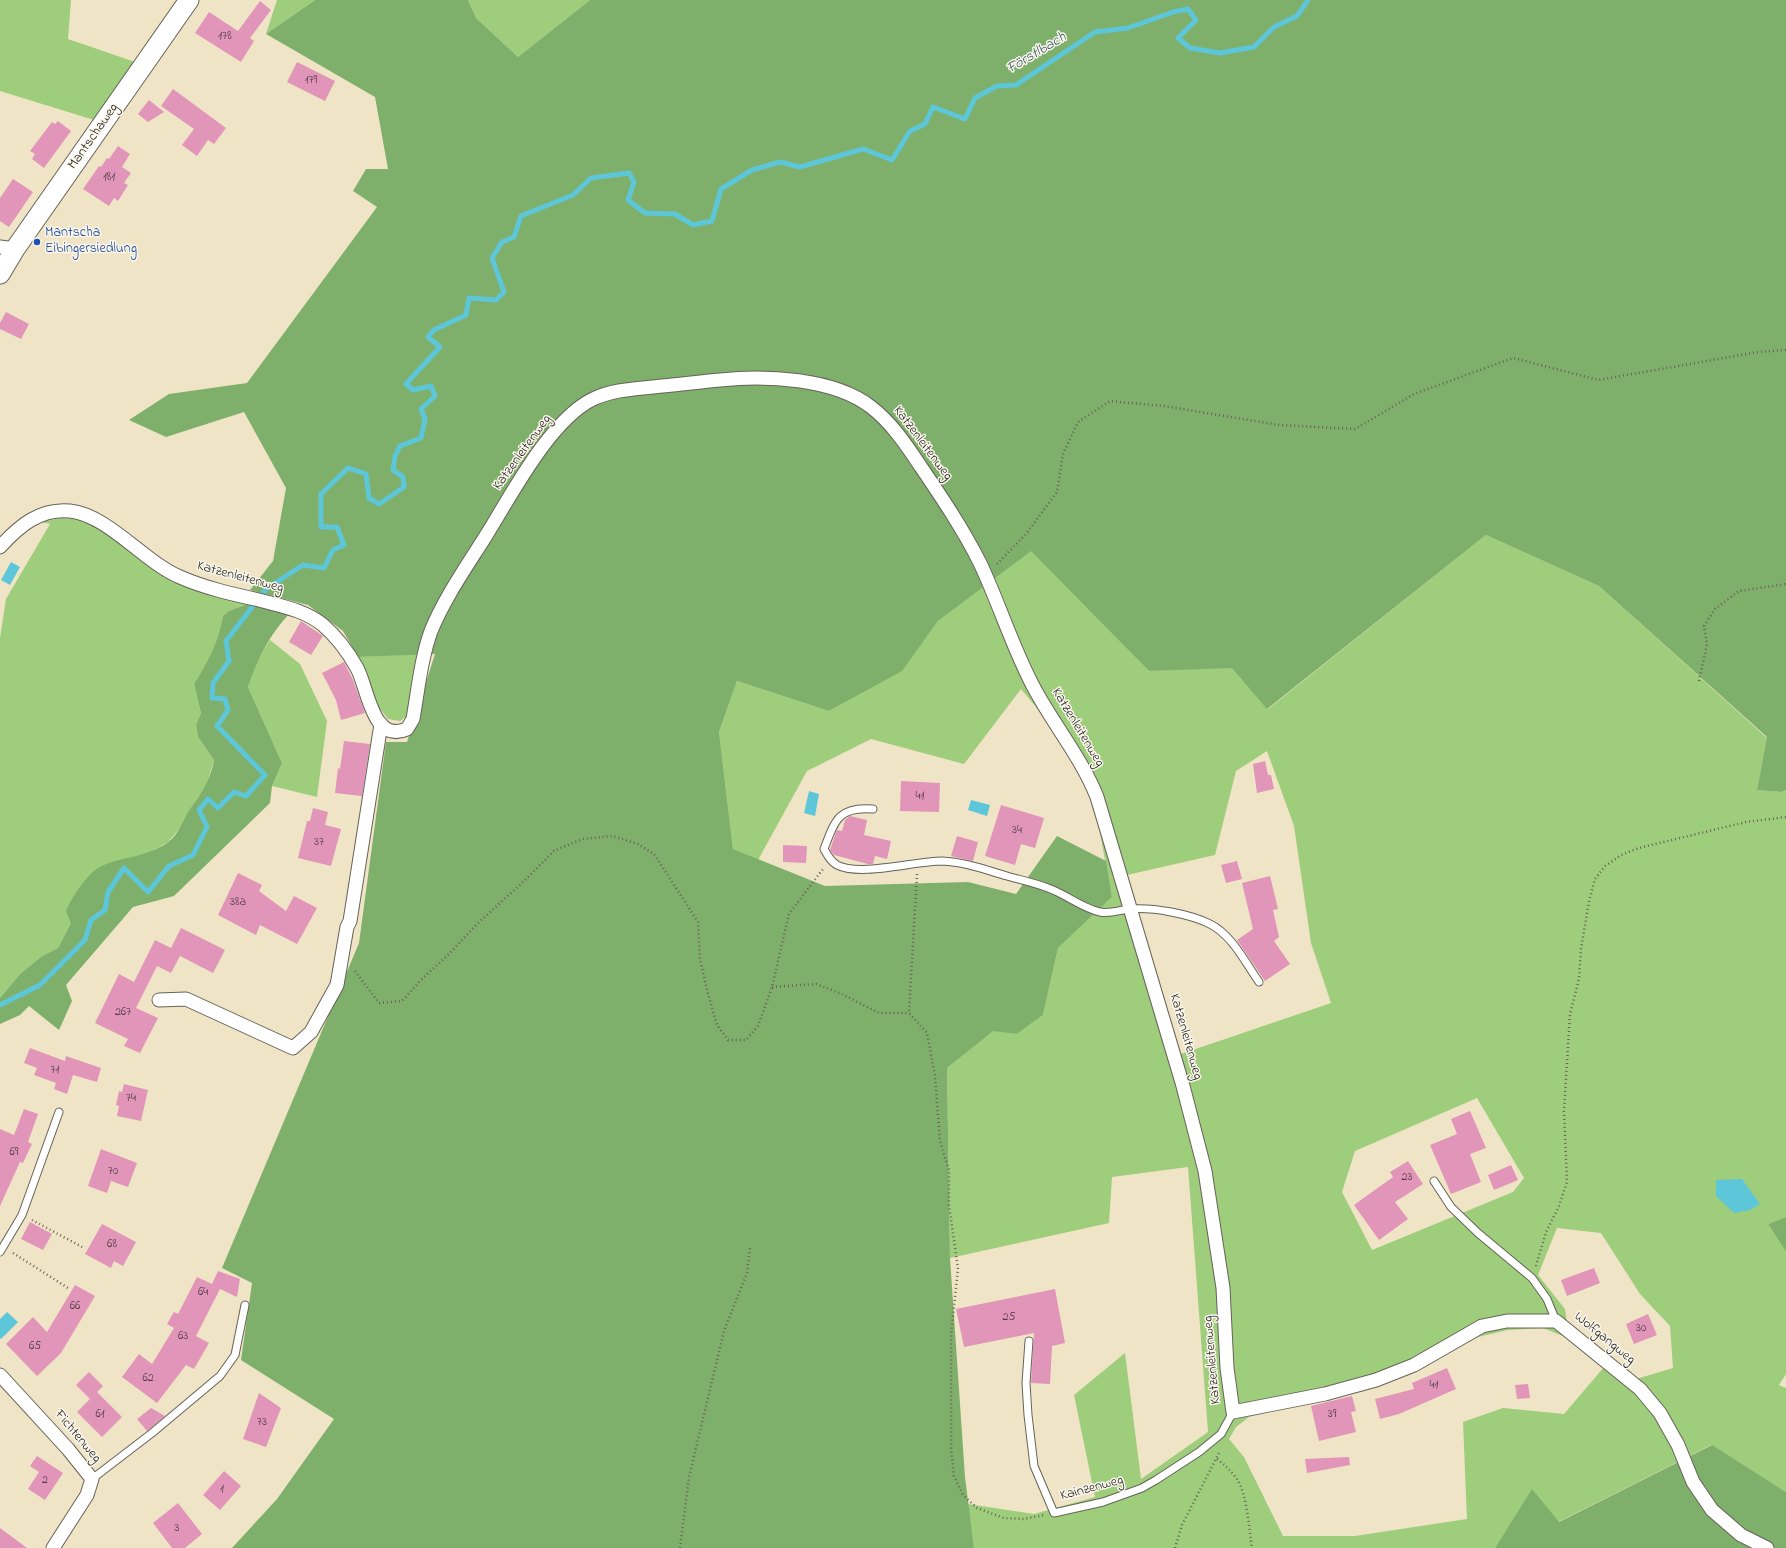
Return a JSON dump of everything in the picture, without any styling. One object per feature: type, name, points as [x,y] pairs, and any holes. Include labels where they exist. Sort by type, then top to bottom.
[{"type":"street","name":"Mantschaweg","points":[[0,274],[7,248],[189,0]]},
{"type":"street","name":"Katzenleitenweg","points":[[0,547],[14,532],[30,519],[45,513],[60,511],[75,512],[108,528],[170,572],[218,590],[292,609],[307,615],[323,625],[342,644],[364,683],[371,708],[381,724],[391,731],[398,732],[407,729],[410,724],[430,635],[450,592],[525,474],[547,442],[572,413],[589,402],[606,394],[734,378],[765,378],[822,385],[852,395],[869,405],[882,416],[910,450],[967,539],[985,576],[1032,684],[1089,777],[1131,909],[1183,1086],[1206,1171],[1223,1288],[1227,1368],[1233,1412]]},
{"type":"street","points":[[159,1000],[186,999],[293,1048],[311,1032],[337,985],[347,927],[350,921],[381,724]]},
{"type":"street","name":"Wolfgangweg","points":[[1233,1412],[1325,1394],[1376,1380],[1414,1364],[1482,1326],[1507,1321],[1556,1321],[1640,1389],[1660,1413],[1678,1445],[1693,1482],[1712,1510],[1741,1535],[1767,1548]]},
{"type":"street","name":"Fichtenweg","points":[[0,1375],[68,1449],[92,1479],[87,1495],[53,1548]]},
{"type":"lane","points":[[874,809],[859,808],[844,812],[832,827],[824,849],[830,860],[847,868],[859,869],[918,862],[963,863],[1049,888],[1082,906],[1102,912],[1131,909],[1171,913],[1209,924],[1217,928],[1232,943],[1258,982]]},
{"type":"lane","points":[[2,1249],[22,1215],[59,1112]]},
{"type":"lane","points":[[1434,1182],[1451,1207],[1478,1233],[1532,1278],[1548,1299],[1556,1321]]},
{"type":"lane","points":[[92,1479],[220,1376],[234,1356],[245,1305]]},
{"type":"lane","name":"Kainzenweg","points":[[1029,1342],[1027,1396],[1034,1466],[1054,1513],[1103,1502],[1131,1492],[1156,1480],[1200,1452],[1221,1434],[1233,1412]]},
{"type":"path","points":[[985,576],[1026,534],[1057,492],[1063,454],[1078,422],[1110,401],[1164,406],[1279,425],[1355,429],[1414,394],[1513,358],[1598,380],[1758,352],[1786,350]]},
{"type":"path","points":[[1698,681],[1707,644],[1704,626],[1714,609],[1739,591],[1786,584]]},
{"type":"path","points":[[1532,1278],[1546,1232],[1559,1206],[1567,1182],[1564,1111],[1570,1014],[1579,979],[1581,949],[1589,901],[1595,879],[1605,866],[1622,854],[1639,848],[1746,822],[1786,816]]},
{"type":"path","points":[[342,955],[379,1003],[402,1001],[476,925],[554,851],[582,839],[612,836],[638,844],[654,854],[698,922],[700,959],[717,1025],[728,1040],[746,1040],[758,1026],[772,987],[789,914],[830,860]]},
{"type":"path","points":[[918,862],[909,1013],[927,1033],[935,1076],[940,1141],[949,1170],[949,1205],[958,1269],[951,1335],[951,1448],[954,1476],[962,1496],[976,1508],[1004,1518],[1024,1519],[1054,1513]]},
{"type":"path","points":[[772,987],[816,984],[842,994],[879,1013],[909,1013]]},
{"type":"path","points":[[22,1215],[84,1248]]},
{"type":"path","points":[[680,1548],[689,1477],[724,1331],[747,1272],[750,1247]]},
{"type":"path","points":[[2,1249],[68,1288]]},
{"type":"path","points":[[1175,1548],[1182,1525],[1217,1459],[1229,1469],[1238,1481],[1245,1504],[1252,1548]]},
{"type":"green space","points":[[0,0],[71,0],[68,39],[135,62],[94,120],[0,91]]},
{"type":"green space","points":[[277,0],[315,0],[266,34]]},
{"type":"green space","points":[[315,0],[468,0],[476,18],[518,57],[590,0],[1786,0],[1786,790],[1781,792],[1757,790],[1767,737],[1599,586],[1486,535],[1267,709],[1232,668],[1149,671],[1031,551],[938,621],[902,671],[829,711],[737,681],[719,732],[733,849],[825,886],[968,882],[1016,894],[1057,836],[1106,861],[1112,897],[1058,948],[1043,1015],[1017,1034],[993,1031],[947,1068],[950,1258],[965,1477],[974,1548],[232,1548],[277,1499],[334,1419],[241,1360],[252,1283],[222,1268],[359,943],[386,742],[407,742],[435,654],[358,657],[343,631],[308,605],[250,590],[273,561],[286,488],[244,412],[166,437],[129,420],[169,394],[247,383],[377,207],[353,191],[366,169],[388,169],[375,97],[266,34]]},
{"type":"green space","points":[[468,0],[590,0],[518,57],[476,18]]},
{"type":"green space","points":[[61,518],[77,520],[106,532],[144,563],[171,580],[199,591],[247,604],[229,611],[223,616],[220,633],[210,658],[194,684],[201,713],[196,725],[198,737],[214,760],[207,784],[192,806],[180,828],[168,842],[149,853],[127,858],[71,923],[58,948],[42,956],[20,974],[0,998],[0,638],[6,599],[50,524],[41,522]]},
{"type":"green space","points":[[1486,535],[1599,586],[1767,738],[1757,790],[1781,792],[1786,790],[1786,1217],[1768,1224],[1786,1252],[1786,1374],[1779,1385],[1786,1388],[1786,1492],[1711,1445],[1558,1522],[1532,1490],[1495,1548],[974,1548],[968,1504],[1034,1514],[1095,1497],[1074,1395],[1125,1353],[1141,1479],[1208,1432],[1188,1167],[1112,1177],[1109,1223],[950,1258],[947,1068],[993,1030],[1017,1034],[1043,1015],[1058,948],[1112,897],[1096,812],[1072,758],[1046,719],[1021,689],[964,764],[871,739],[807,771],[758,860],[733,849],[719,732],[737,681],[829,711],[901,671],[938,621],[1031,550],[1149,671],[1232,667],[1268,709]],"holes":[[[1267,751],[1294,826],[1311,943],[1331,1003],[1181,1054],[1138,919],[1127,875],[1215,855],[1236,771]],[[1477,1098],[1524,1178],[1513,1192],[1372,1250],[1342,1192],[1355,1151]],[[1557,1228],[1601,1233],[1640,1294],[1670,1326],[1673,1368],[1636,1379],[1567,1322],[1565,1309],[1538,1275]],[[1543,1328],[1573,1340],[1605,1366],[1564,1414],[1503,1408],[1463,1422],[1467,1519],[1355,1536],[1283,1536],[1244,1457],[1229,1439],[1236,1427],[1249,1417],[1393,1381],[1478,1337],[1508,1330]]]},
{"type":"green space","points":[[247,604],[290,613],[270,638],[248,687],[282,763],[272,786],[270,803],[174,896],[133,907],[66,985],[72,1001],[59,1030],[29,1006],[20,1015],[0,1024],[0,998],[20,974],[42,956],[58,948],[71,923],[66,911],[72,899],[87,878],[98,868],[104,865],[144,854],[167,843],[178,831],[203,790],[209,779],[214,760],[198,737],[196,725],[201,713],[194,684],[212,651],[219,634],[223,616],[229,611]]},
{"type":"green space","points":[[270,640],[300,664],[327,721],[317,797],[272,786],[282,763],[248,687],[255,664]]},
{"type":"green space","points":[[420,654],[410,714],[400,721],[388,719],[378,706],[358,657]]},
{"type":"green space","points":[[1786,1217],[1786,1252],[1768,1224]]},
{"type":"green space","points":[[1712,1445],[1786,1492],[1786,1548],[1495,1548],[1532,1489],[1559,1522]]},
{"type":"water","points":[[11,562],[20,567],[10,585],[1,580]]},
{"type":"water","points":[[809,791],[819,794],[815,816],[804,813]]},
{"type":"water","points":[[971,800],[990,805],[987,816],[968,810]]},
{"type":"water","points":[[1742,1179],[1760,1204],[1750,1210],[1734,1213],[1716,1196],[1716,1180]]},
{"type":"water","points":[[7,1312],[18,1322],[1,1339],[0,1319]]},
{"type":"building","points":[[260,1],[271,10],[250,38],[254,41],[241,62],[195,33],[209,12],[238,31]]},
{"type":"building","points":[[297,62],[335,81],[325,101],[287,82]]},
{"type":"building","points":[[173,89],[226,128],[214,144],[208,140],[197,156],[182,145],[194,129],[161,106]]},
{"type":"building","points":[[149,100],[164,112],[148,122],[138,114]]},
{"type":"building","points":[[58,121],[71,131],[44,168],[32,159],[35,154],[30,151],[52,122],[55,124]]},
{"type":"building","points":[[118,146],[130,154],[122,167],[131,173],[124,183],[128,185],[118,201],[114,198],[109,206],[83,189],[99,166],[101,167],[107,158],[109,159]]},
{"type":"building","points":[[13,179],[33,192],[9,227],[0,221],[0,198]]},
{"type":"building","points":[[6,312],[29,324],[21,339],[0,329],[0,323]]},
{"type":"building","points":[[301,621],[323,636],[311,655],[289,642]]},
{"type":"building","points":[[344,662],[353,680],[365,713],[341,720],[336,700],[322,673]]},
{"type":"building","points":[[344,741],[370,744],[362,796],[335,793],[338,768],[340,769]]},
{"type":"building","points":[[1265,761],[1268,775],[1271,775],[1274,789],[1257,793],[1253,764]]},
{"type":"building","points":[[901,781],[940,783],[939,812],[900,811]]},
{"type":"building","points":[[1001,805],[1044,818],[1035,848],[1021,844],[1015,865],[985,856]]},
{"type":"building","points":[[313,808],[328,812],[325,825],[341,829],[331,866],[298,858],[307,821],[310,821]]},
{"type":"building","points":[[850,816],[867,820],[864,835],[891,841],[887,859],[875,856],[873,864],[868,864],[834,855],[830,850],[836,832],[837,830],[842,831],[845,820]]},
{"type":"building","points":[[957,836],[978,842],[973,861],[951,856]]},
{"type":"building","points":[[783,845],[807,846],[806,863],[783,862]]},
{"type":"building","points":[[1237,861],[1242,879],[1226,883],[1221,865]]},
{"type":"building","points":[[238,873],[262,885],[259,891],[286,911],[294,896],[317,908],[297,944],[260,925],[256,935],[218,915]]},
{"type":"building","points":[[1270,876],[1278,909],[1273,910],[1279,937],[1274,941],[1290,964],[1265,981],[1237,940],[1253,929],[1242,883]]},
{"type":"building","points":[[181,928],[225,950],[213,973],[180,956],[171,973],[157,966],[136,1008],[158,1018],[140,1053],[124,1046],[128,1039],[95,1023],[119,974],[134,982],[155,940],[171,948]]},
{"type":"building","points":[[30,1048],[65,1061],[66,1056],[101,1068],[97,1082],[73,1075],[67,1094],[54,1089],[56,1083],[34,1075],[37,1068],[24,1063]]},
{"type":"building","points":[[124,1084],[148,1090],[141,1121],[117,1116],[119,1106],[116,1105],[119,1091],[122,1092]]},
{"type":"building","points":[[24,1109],[38,1114],[28,1142],[32,1144],[23,1163],[20,1162],[0,1206],[0,1129],[14,1135]]},
{"type":"building","points":[[1470,1111],[1486,1148],[1470,1154],[1481,1182],[1451,1194],[1430,1145],[1457,1134],[1451,1119]]},
{"type":"building","points":[[101,1149],[137,1163],[128,1187],[111,1181],[107,1193],[88,1186]]},
{"type":"building","points":[[1408,1161],[1423,1184],[1395,1202],[1408,1219],[1379,1240],[1354,1205],[1393,1177],[1390,1172]]},
{"type":"building","points":[[1511,1165],[1518,1180],[1494,1190],[1488,1175]]},
{"type":"building","points":[[30,1222],[52,1234],[43,1250],[21,1239]]},
{"type":"building","points":[[102,1224],[136,1242],[123,1266],[114,1261],[111,1268],[85,1254]]},
{"type":"building","points":[[1594,1268],[1600,1283],[1567,1296],[1561,1280]]},
{"type":"building","points":[[218,1271],[240,1279],[237,1297],[220,1289],[196,1336],[209,1343],[194,1369],[186,1365],[157,1403],[122,1377],[139,1354],[152,1364],[174,1328],[167,1324],[174,1312],[178,1314],[197,1277],[212,1284]]},
{"type":"building","points":[[75,1285],[95,1296],[61,1353],[37,1376],[6,1344],[33,1317],[47,1332]]},
{"type":"building","points":[[1055,1289],[1065,1343],[1052,1346],[1050,1384],[1031,1383],[1034,1333],[964,1347],[956,1309]]},
{"type":"building","points":[[1648,1314],[1657,1335],[1634,1344],[1626,1324]]},
{"type":"building","points":[[1447,1368],[1456,1389],[1399,1414],[1380,1419],[1375,1399],[1414,1389],[1412,1383]]},
{"type":"building","points":[[89,1372],[103,1386],[90,1399],[76,1385]]},
{"type":"building","points":[[1528,1384],[1530,1398],[1517,1399],[1515,1385]]},
{"type":"building","points":[[97,1392],[122,1417],[102,1437],[77,1412]]},
{"type":"building","points":[[259,1393],[281,1408],[266,1447],[243,1439]]},
{"type":"building","points":[[1352,1396],[1356,1411],[1351,1412],[1356,1432],[1319,1441],[1311,1406]]},
{"type":"building","points":[[151,1408],[165,1416],[147,1431],[137,1419]]},
{"type":"building","points":[[37,1456],[63,1473],[45,1500],[28,1489],[39,1472],[30,1466]]},
{"type":"building","points":[[1349,1457],[1350,1465],[1307,1473],[1305,1459]]},
{"type":"building","points":[[224,1471],[241,1486],[220,1510],[203,1495]]},
{"type":"building","points":[[178,1503],[202,1534],[185,1548],[172,1548],[153,1523]]},
{"type":"building","points":[[0,1528],[27,1548],[0,1548]]},
{"type":"waterway","name":"Förstlbach","points":[[0,1005],[40,985],[85,940],[91,920],[105,910],[108,892],[124,868],[148,892],[169,866],[193,855],[207,827],[199,810],[208,799],[218,808],[234,792],[246,796],[265,775],[217,726],[228,710],[225,699],[212,698],[213,683],[229,661],[226,641],[266,589],[303,565],[324,568],[333,550],[344,545],[337,527],[321,527],[321,494],[348,468],[366,474],[369,498],[379,504],[404,487],[403,477],[393,470],[395,456],[400,446],[421,438],[425,419],[421,409],[435,396],[431,386],[413,390],[406,384],[440,347],[428,337],[434,330],[466,315],[469,298],[496,300],[504,292],[492,258],[502,242],[514,237],[521,216],[573,195],[591,178],[629,173],[634,182],[628,200],[645,213],[675,214],[693,225],[712,221],[721,189],[752,170],[780,162],[800,167],[863,149],[892,160],[910,131],[925,124],[933,107],[965,119],[975,98],[997,86],[1016,85],[1095,32],[1128,28],[1173,12],[1188,9],[1196,20],[1178,38],[1190,48],[1220,53],[1254,47],[1274,27],[1297,16],[1308,0]]},
{"type":"place","name":"Mantscha Eibingersiedlung","points":[[37,242]]}]
